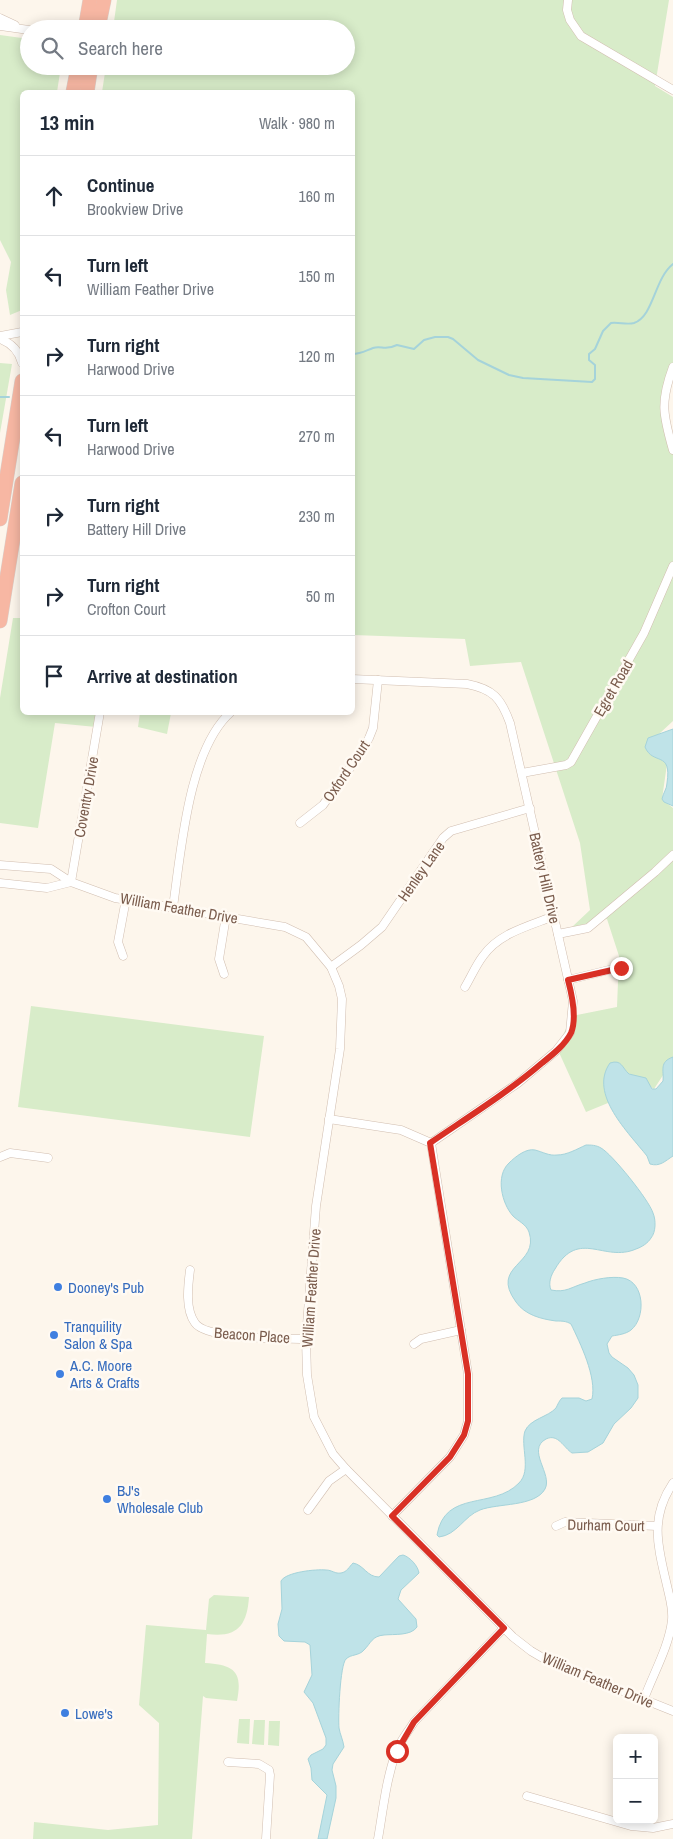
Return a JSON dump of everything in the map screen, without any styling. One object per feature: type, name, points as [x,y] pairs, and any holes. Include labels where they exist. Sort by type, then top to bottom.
[{"type":"highway","points":[[87,20],[90,0]]},
{"type":"highway","points":[[100,20],[104,0]]},
{"type":"highway","points":[[73,90],[76,75]]},
{"type":"highway","points":[[87,90],[90,75]]},
{"type":"highway","points":[[0,519],[20,394]]},
{"type":"highway","points":[[0,620],[5,557],[20,492]]},
{"type":"street","points":[[568,0],[567,10],[570,20],[574,28],[582,36],[673,90]]},
{"type":"street","points":[[0,18],[20,27]]},
{"type":"street","points":[[0,26],[20,29]]},
{"type":"street","points":[[0,338],[20,333]]},
{"type":"street","points":[[0,338],[10,343],[20,355]]},
{"type":"street","points":[[673,367],[666,385],[664,405],[665,421],[673,450]]},
{"type":"street","name":"Egret Road","points":[[522,773],[566,765],[571,762],[644,633],[673,566]]},
{"type":"street","name":"Battery Hill Drive","points":[[355,679],[437,682],[482,687],[497,697],[505,709],[522,773],[573,1001],[570,1033],[556,1051],[518,1083],[430,1143]]},
{"type":"street","name":"Oxford Court","points":[[300,823],[324,805],[369,738],[373,728],[378,680]]},
{"type":"street","name":"Coventry Drive","points":[[71,882],[99,715]]},
{"type":"street","points":[[173,907],[185,823],[200,763],[210,740],[221,721],[228,715]]},
{"type":"street","name":"Henley Lane","points":[[331,967],[382,927],[443,838],[451,831],[530,808]]},
{"type":"street","points":[[558,934],[588,928],[673,855]]},
{"type":"street","name":"William Feather Drive","points":[[0,865],[51,869],[71,882],[115,898],[285,927],[306,937],[331,967],[342,999],[342,1021],[340,1049],[316,1206],[306,1339],[306,1375],[314,1417],[333,1454],[346,1469],[504,1628],[531,1651],[548,1661],[673,1711]]},
{"type":"street","points":[[0,884],[47,888],[71,882]]},
{"type":"street","points":[[123,956],[118,942],[126,899]]},
{"type":"street","points":[[224,974],[219,959],[226,916]]},
{"type":"street","points":[[465,987],[481,958],[497,941],[507,934],[554,916]]},
{"type":"street","points":[[568,980],[625,966]]},
{"type":"street","points":[[329,1119],[401,1130],[430,1143],[468,1374],[468,1421],[464,1435],[450,1457],[392,1516]]},
{"type":"street","points":[[0,1157],[10,1153],[48,1158]]},
{"type":"street","name":"Beacon Place","points":[[190,1270],[189,1304],[191,1316],[197,1326],[208,1332],[222,1334],[306,1339]]},
{"type":"street","points":[[414,1344],[421,1339],[461,1330]]},
{"type":"street","points":[[308,1510],[329,1481],[346,1469]]},
{"type":"street","points":[[644,1699],[671,1627],[672,1614],[660,1554],[657,1526],[662,1503],[673,1483]]},
{"type":"street","name":"Durham Court","points":[[556,1526],[565,1522],[657,1526]]},
{"type":"street","points":[[378,1839],[390,1774],[403,1739],[414,1722],[504,1628]]},
{"type":"street","points":[[228,1762],[259,1764],[269,1770],[266,1839]]},
{"type":"street","points":[[527,1796],[630,1826],[653,1828],[673,1824]]},
{"type":"green space","points":[[117,0],[669,0],[655,86],[673,97],[673,363],[663,389],[673,445],[673,721],[645,747],[667,764],[662,799],[673,808],[673,1060],[654,1089],[612,1063],[608,1103],[586,1112],[557,1048],[572,1016],[617,1007],[619,956],[607,919],[572,927],[590,910],[580,843],[521,662],[470,666],[465,639],[355,635],[355,90],[102,90],[105,75],[355,75],[355,20],[114,20]]},
{"type":"green space","points":[[0,35],[20,38],[20,75],[60,75],[57,90],[20,90],[20,311],[10,315],[6,290],[11,262],[0,240]]},
{"type":"green space","points":[[0,363],[12,364],[0,433]]},
{"type":"green space","points":[[13,618],[20,618],[20,715],[99,715],[96,727],[55,723],[38,828],[0,823],[0,698]]},
{"type":"green space","points":[[140,715],[171,715],[167,734],[138,727]]},
{"type":"green space","points":[[31,1006],[264,1036],[250,1137],[18,1107]]},
{"type":"green space","points":[[214,1595],[249,1597],[246,1616],[238,1628],[226,1634],[207,1634],[205,1663],[223,1666],[234,1671],[239,1683],[239,1691],[237,1701],[206,1698],[203,1696],[192,1839],[33,1839],[34,1822],[108,1830],[158,1825],[159,1723],[139,1705],[146,1625],[206,1630],[209,1599]]},
{"type":"green space","points":[[239,1719],[250,1719],[249,1744],[237,1743]]},
{"type":"green space","points":[[254,1720],[265,1720],[264,1745],[252,1744]]},
{"type":"green space","points":[[269,1721],[280,1721],[279,1746],[268,1745]]},
{"type":"water","points":[[673,729],[673,806],[662,799],[667,785],[667,766],[664,762],[648,753],[645,747],[648,738]]},
{"type":"water","points":[[673,1057],[673,1156],[662,1163],[654,1165],[650,1164],[647,1156],[622,1125],[607,1100],[604,1087],[605,1075],[610,1063],[617,1062],[629,1074],[646,1078],[652,1089],[656,1089],[663,1081],[664,1064]]},
{"type":"water","points":[[586,1145],[601,1148],[630,1178],[645,1198],[653,1213],[655,1222],[654,1233],[645,1245],[624,1252],[583,1248],[573,1251],[564,1257],[555,1269],[550,1279],[550,1287],[551,1290],[556,1291],[565,1290],[594,1280],[614,1277],[623,1278],[636,1286],[641,1301],[641,1309],[636,1324],[627,1332],[612,1336],[607,1344],[612,1357],[628,1368],[634,1375],[638,1385],[638,1398],[631,1408],[614,1424],[603,1443],[588,1452],[572,1453],[557,1439],[546,1439],[539,1449],[539,1456],[547,1483],[540,1495],[525,1502],[480,1510],[469,1516],[451,1533],[439,1537],[437,1535],[442,1521],[450,1511],[460,1505],[508,1491],[523,1478],[525,1472],[524,1437],[527,1427],[553,1411],[562,1398],[579,1398],[586,1401],[592,1399],[593,1390],[590,1371],[571,1324],[534,1316],[516,1302],[509,1290],[508,1280],[511,1272],[528,1252],[530,1243],[528,1229],[509,1211],[503,1197],[501,1182],[502,1175],[509,1163],[524,1152],[535,1150],[551,1155],[561,1155]]},
{"type":"water","points":[[403,1555],[413,1562],[419,1573],[401,1590],[398,1599],[416,1619],[417,1627],[407,1633],[377,1637],[362,1652],[348,1657],[344,1663],[340,1692],[339,1730],[344,1747],[333,1764],[332,1770],[336,1786],[336,1798],[327,1839],[318,1839],[327,1795],[312,1780],[308,1759],[311,1755],[323,1749],[326,1745],[326,1738],[313,1703],[304,1692],[312,1675],[310,1645],[305,1642],[284,1641],[279,1636],[278,1624],[282,1609],[281,1581],[295,1573],[315,1570],[341,1573],[353,1563],[371,1575],[379,1577],[399,1556]]},
{"type":"waterway","points":[[355,354],[376,347],[389,348],[397,345],[414,349],[424,340],[435,337],[448,337],[478,360],[509,375],[523,378],[592,382],[595,379],[595,365],[589,360],[589,354],[595,349],[603,331],[611,323],[631,324],[641,319],[646,313],[662,279],[673,264]]},
{"type":"waterway","points":[[0,397],[9,397]]},
{"type":"place","name":"Dooney's Pub","points":[[58,1287]]},
{"type":"place","name":"Tranquility Salon & Spa","points":[[54,1335]]},
{"type":"place","name":"A.C. Moore Arts & Crafts","points":[[60,1374]]},
{"type":"place","name":"BJ's Wholesale Club","points":[[107,1499]]},
{"type":"place","name":"Lowe's","points":[[65,1713]]},
{"type":"route","points":[[397,1751],[414,1722],[504,1628],[392,1516],[450,1457],[460,1444],[468,1421],[468,1374],[430,1143],[518,1083],[556,1051],[570,1033],[572,1024],[573,1001],[568,980],[621,968]]}]
